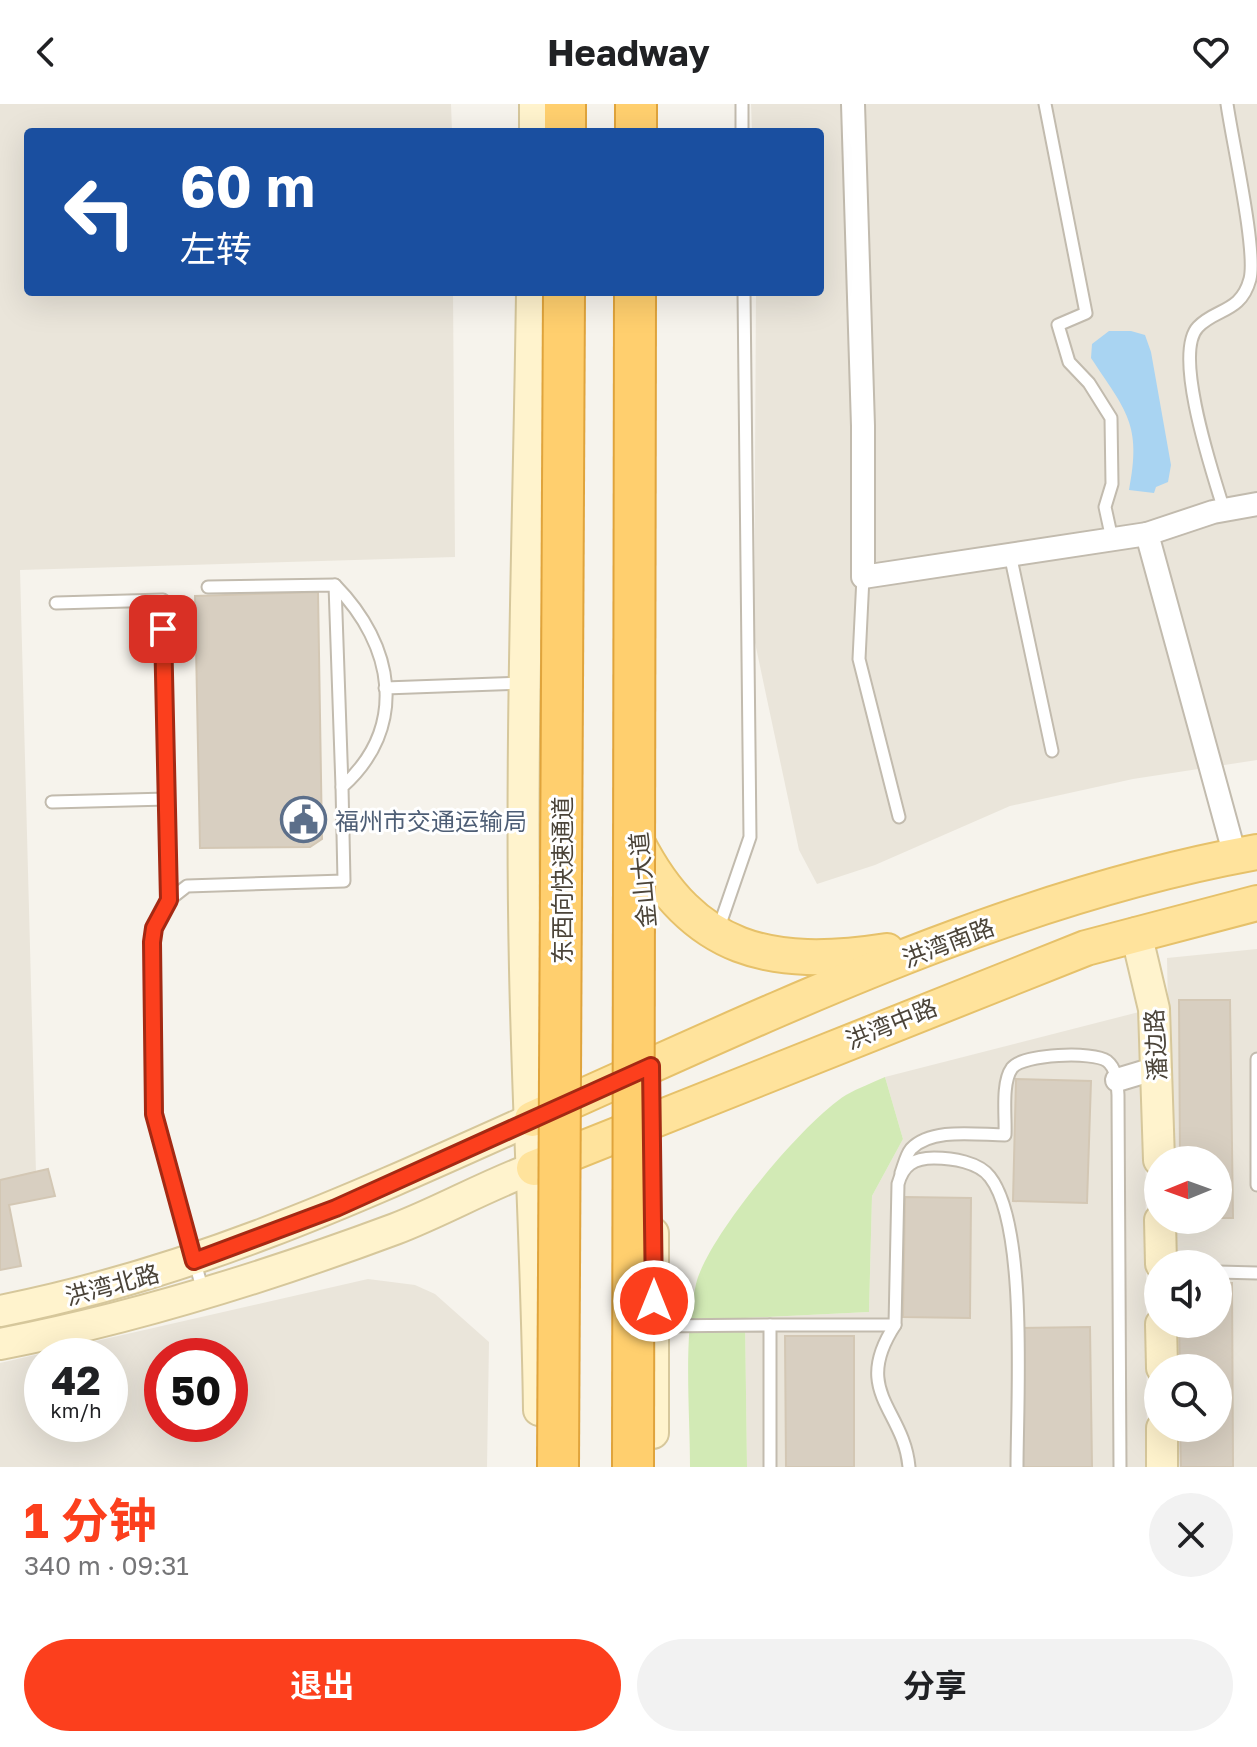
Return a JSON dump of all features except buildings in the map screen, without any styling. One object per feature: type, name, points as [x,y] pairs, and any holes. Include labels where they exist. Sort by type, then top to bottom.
[{"type":"highway","points":[[565,104],[565,128]]},
{"type":"highway","points":[[636,104],[636,128]]},
{"type":"highway","name":"东西向快速通道","points":[[558,1467],[564,296]]},
{"type":"highway","points":[[633,1467],[636,296]]},
{"type":"main road","points":[[535,104],[535,128]]},
{"type":"main road","points":[[532,296],[525,683],[525,971],[534,1168],[539,1467]]},
{"type":"main road","name":"金山大道","points":[[636,296],[637,842],[650,973],[654,1326],[652,1467]]},
{"type":"main road","points":[[637,842],[655,878],[686,913],[716,934],[751,949],[793,958],[840,958],[947,942]]},
{"type":"main road","name":"洪湾南路","points":[[532,1119],[947,942],[1030,911],[1113,886],[1246,854]]},
{"type":"main road","name":"洪湾中路","points":[[534,1168],[652,1124],[964,994],[1136,933],[1257,903]]},
{"type":"main road","name":"潘边路","points":[[1136,933],[1154,1009],[1159,1146]]},
{"type":"main road","name":"洪湾北路","points":[[0,1311],[113,1285],[194,1261],[336,1208],[532,1119]]},
{"type":"main road","name":"洪湾北路","points":[[0,1344],[136,1316],[205,1295],[399,1227],[486,1186],[534,1168]]},
{"type":"main road","points":[[1162,1442],[1162,1467]]},
{"type":"street","points":[[853,104],[863,426],[863,577],[1147,534],[1224,510],[1257,504]]},
{"type":"street","points":[[1147,534],[1246,854]]},
{"type":"street","points":[[1117,1080],[1157,1068]]},
{"type":"lane","points":[[742,104],[742,128]]},
{"type":"lane","points":[[1045,104],[1086,313],[1058,325],[1069,362],[1089,383],[1111,418],[1112,473],[1105,507],[1112,539]]},
{"type":"lane","points":[[1224,510],[1195,415],[1191,342],[1197,327],[1241,299],[1250,277],[1249,242],[1227,104]]},
{"type":"lane","points":[[716,934],[750,837],[744,296]]},
{"type":"lane","points":[[1010,554],[1052,751]]},
{"type":"lane","points":[[863,577],[859,659],[899,817]]},
{"type":"lane","points":[[205,1295],[154,1114],[154,928],[169,900],[187,886],[344,881],[335,585]]},
{"type":"lane","points":[[208,587],[335,585],[357,610],[377,643],[385,688],[383,728],[375,746],[342,787]]},
{"type":"lane","points":[[56,603],[163,600],[169,900]]},
{"type":"lane","points":[[385,688],[525,683]]},
{"type":"lane","points":[[52,802],[167,799]]},
{"type":"lane","points":[[909,1467],[905,1445],[889,1417],[879,1383],[882,1348],[895,1325],[901,1173],[910,1150],[923,1140],[944,1135],[1005,1135],[1007,1077],[1013,1066],[1023,1060],[1070,1056],[1104,1059],[1113,1067],[1117,1080],[1120,1467]]},
{"type":"lane","points":[[1257,1059],[1257,1185]]},
{"type":"lane","points":[[901,1173],[919,1159],[965,1162],[989,1174],[1003,1201],[1016,1282],[1017,1467]]},
{"type":"lane","points":[[1232,1272],[1257,1273]]},
{"type":"lane","points":[[770,1325],[770,1467]]},
{"type":"lane","points":[[654,1326],[895,1325]]},
{"type":"shaded area","points":[[0,104],[451,104],[452,128],[24,128],[24,296],[453,296],[455,557],[20,570],[36,1173],[0,1180]]},
{"type":"shaded area","points":[[751,104],[1257,104],[1257,760],[1133,779],[1010,806],[875,865],[817,884],[799,850],[754,638],[756,296],[824,296],[824,128],[752,128]]},
{"type":"shaded area","points":[[1257,949],[1257,1467],[1178,1467],[1177,1442],[1232,1442],[1232,1354],[1176,1354],[1175,1338],[1232,1338],[1232,1250],[1174,1250],[1173,1234],[1232,1234],[1232,1146],[1171,1146],[1167,958]]},
{"type":"shaded area","points":[[1139,1012],[1145,1055],[1144,1442],[1147,1442],[1147,1467],[747,1467],[745,1318],[869,1312],[872,1196],[903,1139],[885,1077]]},
{"type":"shaded area","points":[[368,1279],[415,1285],[435,1294],[489,1342],[487,1467],[0,1467],[0,1363],[24,1358],[24,1442],[128,1442],[128,1338],[110,1338]]},
{"type":"green space","points":[[885,1077],[903,1139],[872,1196],[869,1312],[745,1318],[747,1467],[690,1467],[690,1328],[696,1284],[704,1263],[737,1210],[806,1129],[846,1095]]},
{"type":"water","points":[[1109,331],[1131,331],[1145,335],[1151,352],[1171,465],[1168,482],[1156,487],[1154,493],[1129,490],[1133,449],[1128,419],[1091,358],[1092,344]]},
{"type":"place","name":"福州市交通运输局","points":[[304,820]]},
{"type":"route","points":[[163,629],[169,900],[154,928],[152,942],[154,1114],[158,1138],[194,1261],[336,1208],[651,1066],[654,1301]]}]
